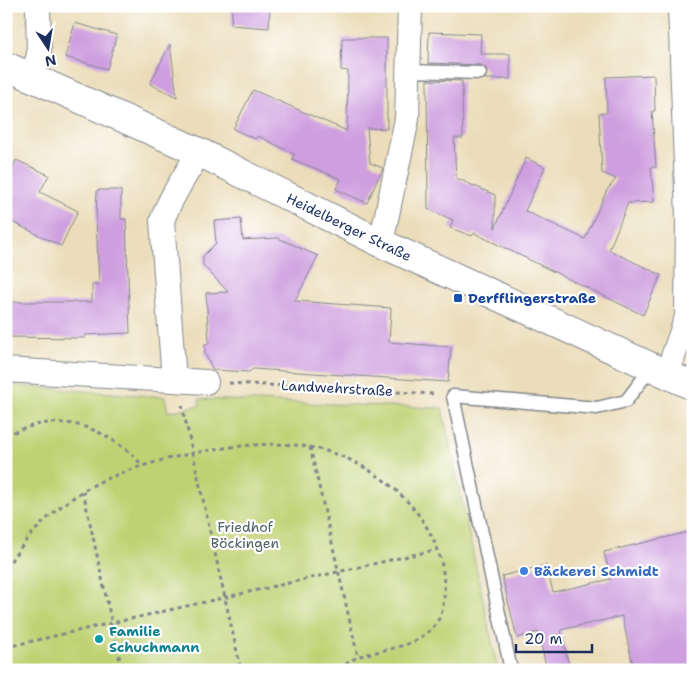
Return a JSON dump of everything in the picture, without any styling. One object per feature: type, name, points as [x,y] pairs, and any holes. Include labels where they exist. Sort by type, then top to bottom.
[{"type":"main road","name":"Heidelberger Straße","points":[[6,66],[199,152],[381,243],[693,386]]},
{"type":"street","points":[[31,77],[39,56],[38,6]]},
{"type":"street","points":[[381,243],[407,119],[410,6]]},
{"type":"street","points":[[659,371],[687,316],[691,218],[680,6]]},
{"type":"street","points":[[174,380],[162,221],[168,204],[178,191],[199,152]]},
{"type":"street","points":[[6,370],[206,382]]},
{"type":"lane","points":[[409,71],[480,73]]},
{"type":"lane","points":[[511,670],[453,396],[597,408],[626,401],[659,371]]},
{"type":"path","points":[[174,380],[184,409],[241,670]]},
{"type":"path","name":"Landwehrstraße","points":[[206,382],[453,396]]},
{"type":"path","points":[[6,436],[26,426],[53,422],[87,427],[115,440],[143,466]]},
{"type":"path","points":[[6,568],[22,544],[48,516],[83,490],[113,476],[143,466],[230,446],[269,444],[310,447],[345,458],[387,482],[418,513],[439,550],[444,579],[444,600],[436,624],[418,640],[398,648],[358,657],[338,670]]},
{"type":"path","points":[[310,447],[358,657]]},
{"type":"path","points":[[83,490],[122,670]]},
{"type":"path","points":[[6,647],[439,550]]},
{"type":"green space","name":"Friedhof Böckingen","points":[[6,385],[165,397],[168,412],[200,405],[199,399],[442,408],[498,670],[6,670]]},
{"type":"building","points":[[232,6],[270,6],[269,28],[231,25]]},
{"type":"building","points":[[75,23],[117,35],[107,69],[65,57]]},
{"type":"building","points":[[429,32],[481,34],[480,54],[510,54],[510,79],[485,79],[487,70],[481,65],[428,63]]},
{"type":"building","points":[[342,38],[387,38],[387,129],[367,128],[370,163],[383,168],[367,203],[336,189],[341,179],[292,159],[294,154],[258,136],[255,139],[233,129],[253,90],[347,131],[348,71],[341,70]]},
{"type":"building","points":[[170,44],[177,97],[150,84]]},
{"type":"building","points":[[654,75],[655,111],[652,111],[656,167],[651,167],[654,202],[628,203],[609,250],[661,275],[643,315],[474,233],[472,236],[450,228],[453,220],[428,209],[427,80],[462,81],[463,138],[454,138],[456,178],[495,195],[495,228],[526,158],[545,167],[525,211],[585,239],[607,190],[616,179],[602,173],[599,113],[607,113],[606,77]]},
{"type":"building","points":[[16,160],[49,175],[40,192],[78,211],[61,246],[6,219],[6,182]]},
{"type":"building","points":[[97,190],[121,190],[121,219],[126,219],[130,333],[85,335],[85,338],[6,337],[6,302],[92,302],[92,284],[99,284],[96,220]]},
{"type":"building","points":[[241,219],[243,240],[278,238],[318,256],[295,301],[391,308],[389,342],[451,347],[448,382],[253,369],[249,372],[213,370],[205,354],[205,344],[209,343],[206,293],[228,292],[203,265],[203,256],[216,243],[214,221]]},
{"type":"building","points":[[693,531],[693,670],[634,670],[622,616],[561,630],[570,670],[547,670],[538,632],[517,638],[502,576],[546,565],[553,592],[611,579],[604,552]]},
{"type":"place","name":"Derfflingerstraße","points":[[458,298]]},
{"type":"place","name":"Bäckerei Schmidt","points":[[524,571]]},
{"type":"place","name":"Familie Schuchmann","points":[[99,639]]}]
